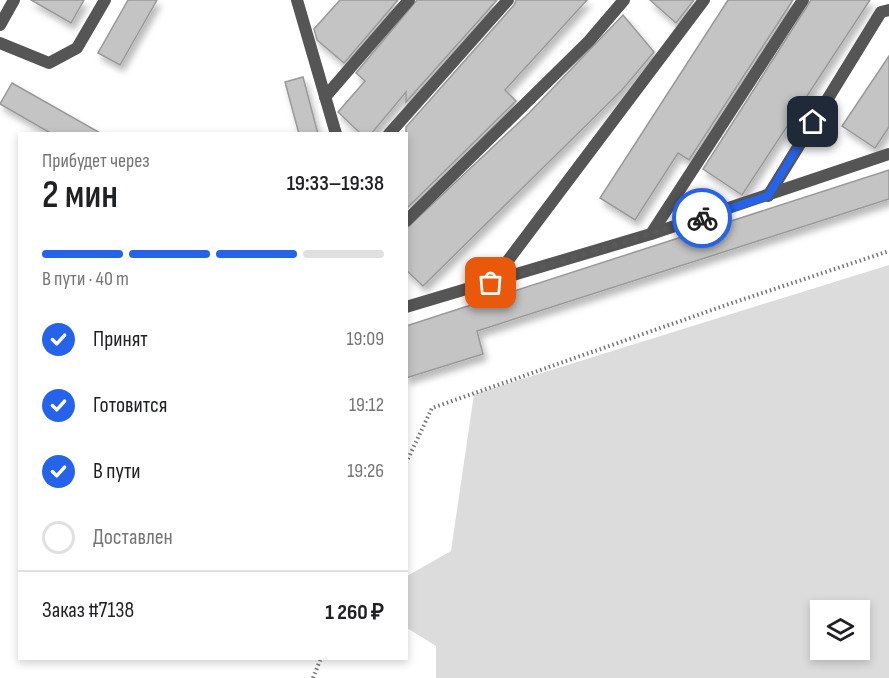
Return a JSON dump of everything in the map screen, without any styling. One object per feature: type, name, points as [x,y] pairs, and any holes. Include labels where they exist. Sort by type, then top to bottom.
[{"type":"lane","points":[[0,25],[14,0]]},
{"type":"lane","points":[[0,43],[49,63],[77,48],[105,0]]},
{"type":"lane","points":[[325,97],[409,0]]},
{"type":"lane","points":[[391,132],[508,0]]},
{"type":"lane","points":[[408,219],[589,41],[624,0]]},
{"type":"lane","points":[[491,283],[704,0]]},
{"type":"lane","points":[[651,234],[803,0]]},
{"type":"lane","points":[[768,196],[885,11],[889,0]]},
{"type":"lane","points":[[301,3],[335,132]]},
{"type":"lane","points":[[408,306],[651,234],[889,154]]},
{"type":"path","points":[[408,459],[432,408],[729,304],[889,251]]},
{"type":"path","points":[[313,678],[320,660]]},
{"type":"shaded area","points":[[889,265],[889,678],[436,678],[436,646],[408,629],[408,575],[451,551],[474,394]]},
{"type":"building","points":[[31,0],[84,0],[71,23]]},
{"type":"building","points":[[128,0],[157,0],[120,65],[98,53]]},
{"type":"building","points":[[340,0],[398,0],[344,63],[317,40],[314,29]]},
{"type":"building","points":[[417,0],[497,0],[406,102],[406,92],[373,132],[359,132],[338,112],[365,81],[356,73]]},
{"type":"building","points":[[516,0],[587,0],[505,90],[516,101],[408,207],[408,132],[406,132],[406,127]]},
{"type":"building","points":[[650,0],[694,0],[676,23]]},
{"type":"building","points":[[728,0],[793,0],[689,160],[678,153],[635,220],[600,198]]},
{"type":"building","points":[[811,0],[870,0],[742,195],[703,169]]},
{"type":"building","points":[[623,15],[654,52],[622,90],[423,286],[408,272],[408,227],[529,113]]},
{"type":"building","points":[[889,56],[889,127],[875,148],[842,126]]},
{"type":"building","points":[[303,77],[317,132],[298,132],[285,82]]},
{"type":"building","points":[[12,83],[98,132],[49,132],[0,104]]},
{"type":"building","points":[[889,170],[889,199],[477,331],[483,354],[408,377],[408,325]]},
{"type":"way so far","points":[[491,283],[702,218]]},
{"type":"route","points":[[702,218],[768,196],[813,122]]}]
